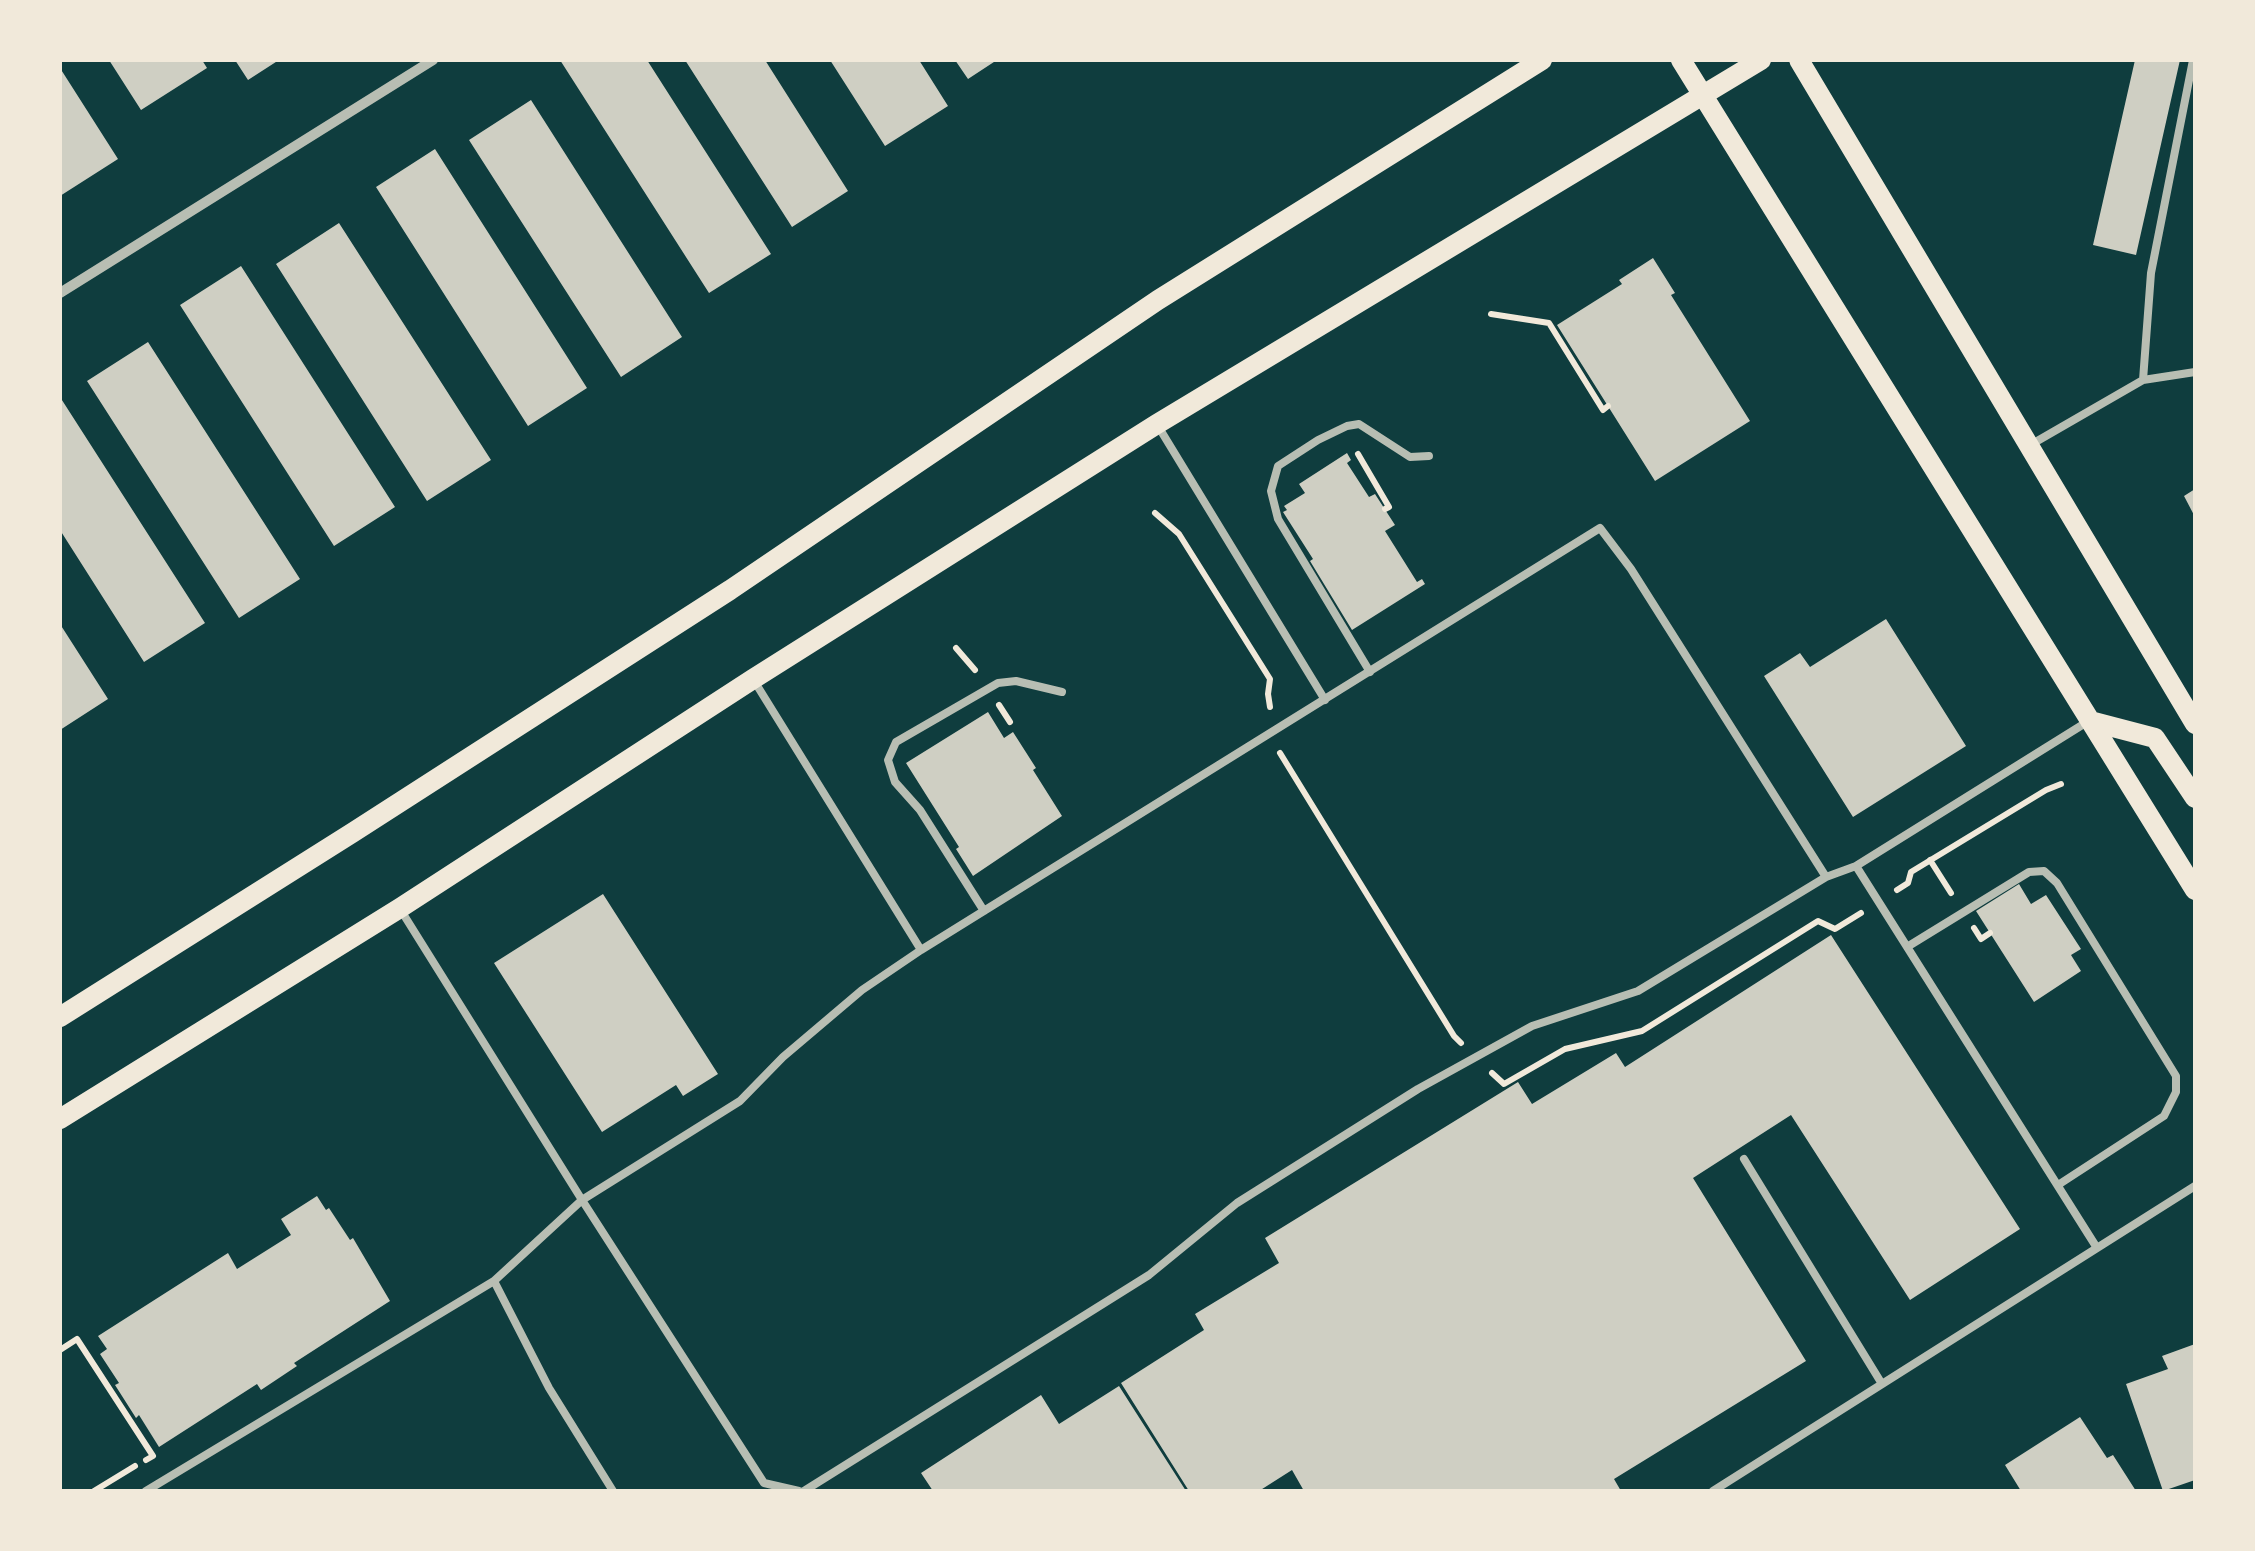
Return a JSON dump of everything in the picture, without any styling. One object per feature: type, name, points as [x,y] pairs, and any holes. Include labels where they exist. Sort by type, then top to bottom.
[{"type":"main road","points":[[60,1017],[730,590],[1158,300],[1542,60]]},
{"type":"main road","points":[[1681,60],[2195,890]]},
{"type":"main road","points":[[60,1120],[400,908],[1157,424],[1760,60]]},
{"type":"main road","points":[[1798,60],[2195,724]]},
{"type":"main road","points":[[2090,720],[2155,738],[2195,798]]},
{"type":"street","points":[[60,293],[434,60]]},
{"type":"lane","points":[[2142,380],[2152,273],[2192,60]]},
{"type":"lane","points":[[2028,447],[2142,380],[2195,372]]},
{"type":"lane","points":[[1157,424],[1326,700]]},
{"type":"lane","points":[[1370,672],[1278,519],[1271,490],[1278,466],[1347,426],[1359,424],[1410,457],[1429,456]]},
{"type":"lane","points":[[146,1491],[494,1280],[582,1200],[740,1101],[783,1056],[862,990],[921,950],[1600,528],[1631,569],[1826,877]]},
{"type":"lane","points":[[753,679],[921,950]]},
{"type":"lane","points":[[984,911],[920,810],[895,782],[888,760],[896,742],[998,683],[1016,680],[1062,692]]},
{"type":"lane","points":[[400,908],[764,1483],[801,1491],[1149,1274],[1237,1203],[1418,1089],[1532,1026],[1638,991],[1826,877],[1856,866],[2090,720]]},
{"type":"lane","points":[[1856,866],[2097,1248]]},
{"type":"lane","points":[[1906,947],[2029,872],[2044,871],[2057,883],[2176,1076],[2176,1092],[2164,1116],[2058,1185]]},
{"type":"lane","points":[[1744,1159],[1882,1384]]},
{"type":"lane","points":[[1713,1491],[2195,1186]]},
{"type":"lane","points":[[494,1280],[549,1388],[612,1491]]},
{"type":"path","points":[[1492,314],[1549,323],[1603,410],[1608,406]]},
{"type":"path","points":[[1155,514],[1179,534],[1270,679],[1268,694],[1280,756],[1454,1036],[1504,1084],[1565,1048],[1642,1031],[1818,921],[1835,929],[1908,883],[1910,872],[2061,784]]},
{"type":"path","points":[[60,1350],[77,1339],[152,1456],[94,1491]]},
{"type":"building","points":[[109,60],[202,60],[207,68],[141,110]]},
{"type":"building","points":[[235,60],[279,60],[248,80]]},
{"type":"building","points":[[560,60],[647,60],[771,254],[709,293]]},
{"type":"building","points":[[685,60],[765,60],[848,191],[792,227]]},
{"type":"building","points":[[830,60],[919,60],[948,106],[885,146]]},
{"type":"building","points":[[955,60],[997,60],[968,79]]},
{"type":"building","points":[[2135,60],[2180,60],[2136,255],[2093,245]]},
{"type":"building","points":[[60,68],[118,159],[60,196]]},
{"type":"building","points":[[531,100],[682,337],[621,377],[469,140]]},
{"type":"building","points":[[435,149],[587,388],[528,426],[376,187]]},
{"type":"building","points":[[339,223],[491,460],[427,501],[276,264]]},
{"type":"building","points":[[1653,258],[1675,293],[1671,295],[1750,421],[1655,481],[1557,325],[1622,284],[1619,280]]},
{"type":"building","points":[[241,266],[395,507],[334,546],[180,305]]},
{"type":"building","points":[[148,342],[300,579],[239,618],[87,381]]},
{"type":"building","points":[[60,397],[205,623],[144,662],[60,530]]},
{"type":"building","points":[[1347,453],[1351,460],[1347,463],[1369,497],[1375,494],[1395,525],[1385,531],[1417,582],[1422,579],[1425,584],[1352,630],[1283,512],[1287,510],[1284,506],[1305,493],[1299,484]]},
{"type":"building","points":[[2195,489],[2195,517],[2184,496]]},
{"type":"building","points":[[1886,619],[1966,746],[1853,817],[1764,676],[1800,653],[1810,667]]},
{"type":"building","points":[[60,624],[108,699],[60,730]]},
{"type":"building","points":[[988,712],[1004,738],[1013,732],[1062,816],[973,876],[906,763]]},
{"type":"building","points":[[2019,884],[2031,904],[2046,895],[2081,949],[2071,955],[2081,971],[2034,1002],[1976,911]]},
{"type":"building","points":[[603,894],[718,1074],[683,1096],[676,1085],[602,1132],[494,963]]},
{"type":"building","points":[[1831,935],[2020,1229],[1910,1300],[1791,1115],[1693,1178],[1806,1361],[1614,1479],[1621,1491],[1304,1491],[1292,1470],[1259,1491],[1189,1491],[1121,1383],[1204,1330],[1195,1314],[1279,1263],[1265,1238],[1518,1082],[1532,1104],[1616,1053],[1625,1067]]},
{"type":"building","points":[[317,1196],[350,1240],[353,1238],[390,1301],[294,1363],[297,1366],[261,1390],[257,1384],[159,1447],[115,1385],[119,1383],[100,1354],[107,1349],[98,1336],[228,1253],[237,1269],[291,1235],[281,1219]]},
{"type":"building","points":[[2195,1344],[2195,1480],[2163,1491],[2126,1384],[2168,1369],[2162,1356]]},
{"type":"building","points":[[1119,1386],[1186,1491],[933,1491],[921,1473],[1041,1395],[1059,1424]]},
{"type":"building","points":[[2080,1417],[2107,1458],[2113,1455],[2136,1491],[2021,1491],[2005,1465]]}]
